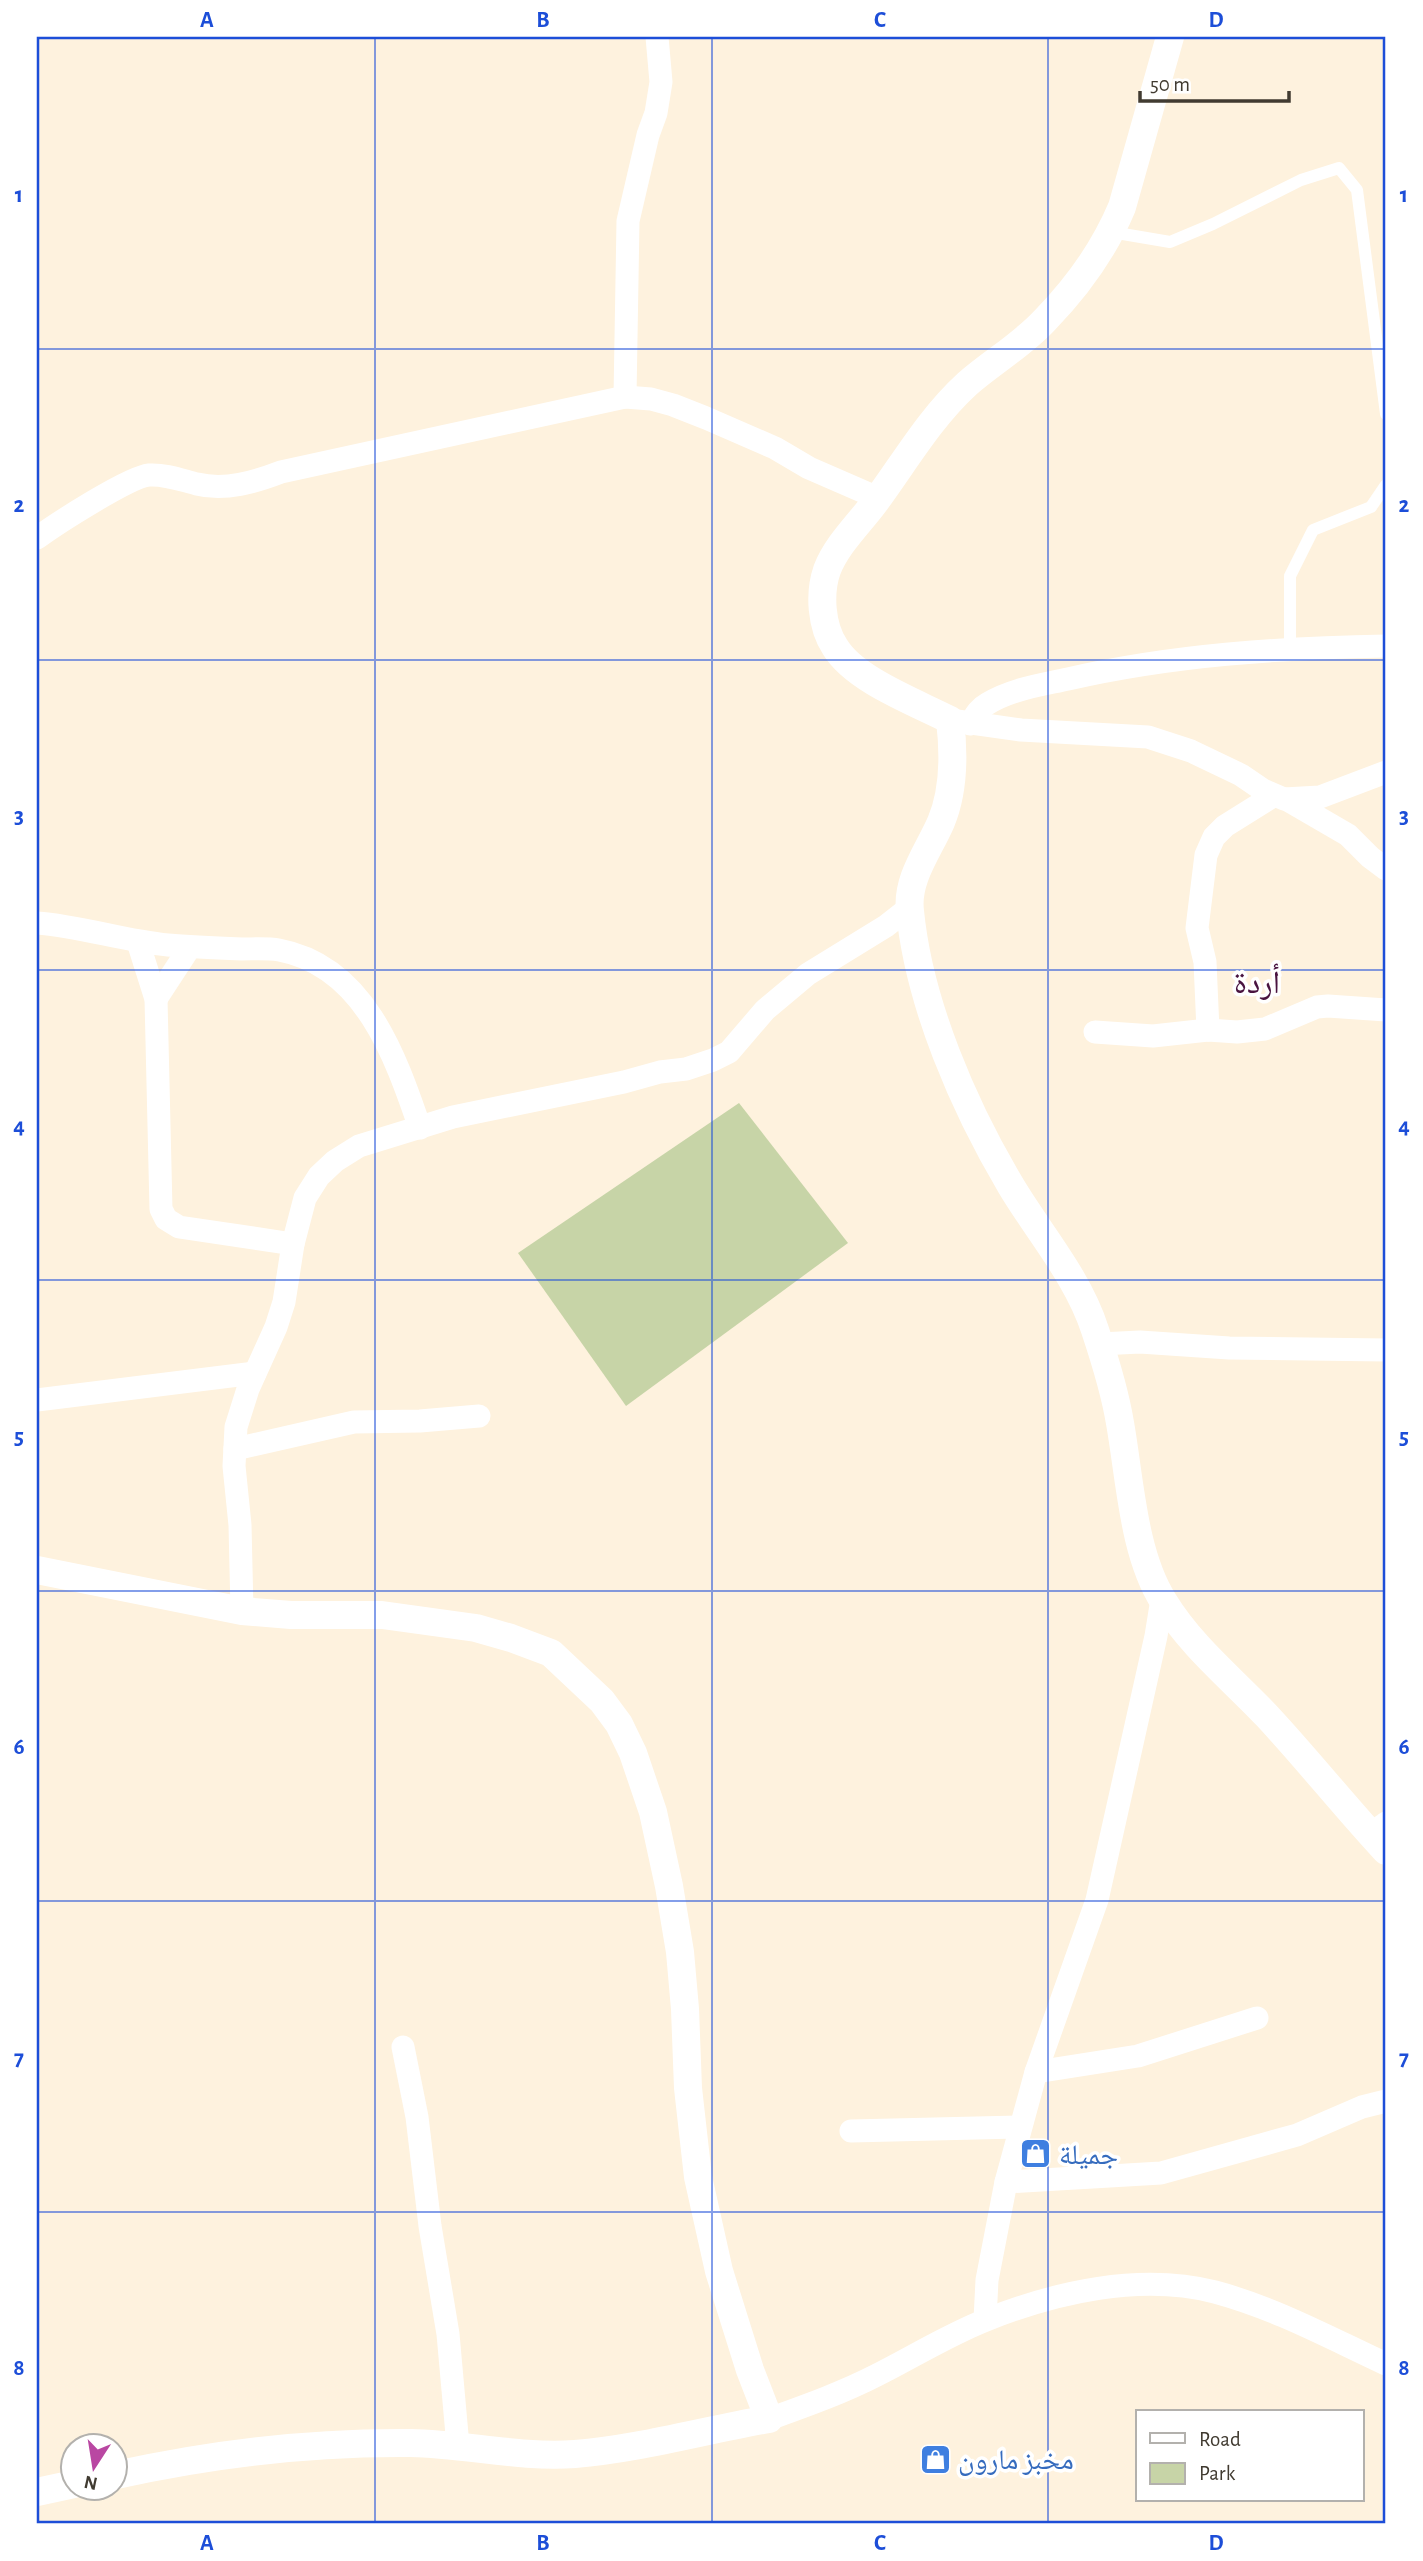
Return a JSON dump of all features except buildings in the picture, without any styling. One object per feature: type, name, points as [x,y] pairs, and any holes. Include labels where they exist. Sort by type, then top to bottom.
[{"type":"street","points":[[625,397],[628,221],[660,92],[661,59],[656,37]]},
{"type":"street","points":[[1170,37],[1142,143],[1122,207],[1111,232],[1090,268],[1044,322],[967,384],[922,433],[878,498],[843,542],[827,571],[823,593],[827,628],[833,645],[843,659],[856,669],[960,722],[1148,737],[1191,751],[1241,775],[1348,835],[1386,869]]},
{"type":"street","points":[[37,538],[80,510],[145,475],[163,475],[214,486],[241,484],[281,472],[625,397],[662,402],[706,418],[878,498]]},
{"type":"street","points":[[1381,1836],[1181,1627],[1162,1600],[1144,1556],[1133,1514],[1120,1419],[1100,1344],[1084,1304],[1044,1233],[1012,1188],[990,1147],[937,1033],[909,908],[916,874],[942,820],[948,799],[960,722],[986,704],[1011,693],[1095,673],[1192,656],[1386,646]]},
{"type":"street","points":[[1208,1030],[1205,962],[1197,928],[1206,855],[1214,837],[1225,826],[1279,797],[1321,797],[1386,772]]},
{"type":"street","points":[[242,1611],[235,1448],[240,1409],[280,1315],[293,1244],[305,1198],[318,1176],[359,1146],[453,1117],[624,1082],[660,1072],[686,1069],[713,1060],[729,1052],[765,1010],[808,974],[886,926],[909,908]]},
{"type":"street","points":[[37,923],[87,930],[138,942],[277,950],[309,959],[330,970],[347,984],[366,1009],[390,1049],[420,1128]]},
{"type":"street","points":[[138,942],[156,999],[159,1199],[166,1219],[179,1227],[293,1244]]},
{"type":"street","points":[[156,999],[190,947]]},
{"type":"street","points":[[1095,1032],[1153,1037],[1208,1030],[1237,1032],[1265,1029],[1317,1007],[1386,1010]]},
{"type":"street","points":[[1100,1344],[1140,1342],[1229,1348],[1386,1350]]},
{"type":"street","points":[[37,1400],[255,1373]]},
{"type":"street","points":[[235,1448],[354,1422],[420,1422],[480,1416]]},
{"type":"street","points":[[37,1570],[242,1611],[291,1615],[382,1615],[476,1628],[551,1653],[602,1701],[619,1724],[645,1786],[669,1886],[684,1987],[693,2138],[704,2206],[722,2282],[769,2419]]},
{"type":"street","points":[[985,2320],[987,2280],[1006,2182],[1036,2072],[1097,1900],[1162,1600]]},
{"type":"street","points":[[1036,2072],[1138,2056],[1257,2018]]},
{"type":"street","points":[[403,2048],[417,2117],[430,2226],[448,2334],[458,2446]]},
{"type":"street","points":[[1006,2182],[1161,2173],[1297,2135],[1362,2107],[1386,2101]]},
{"type":"street","points":[[851,2130],[1020,2127]]},
{"type":"street","points":[[130,2473],[272,2449],[368,2443],[458,2446],[541,2454],[574,2454],[615,2449],[769,2419],[863,2382],[985,2320],[1041,2300],[1105,2288],[1155,2284],[1213,2291],[1262,2306],[1386,2364]]},
{"type":"street","points":[[37,2493],[60,2487]]},
{"type":"lane","points":[[1111,232],[1170,242],[1213,224],[1301,180],[1339,168],[1357,190],[1386,414]]},
{"type":"lane","points":[[1290,649],[1290,576],[1313,530],[1371,506],[1386,485]]},
{"type":"green space","points":[[739,1103],[848,1243],[626,1406],[518,1253]]},
{"type":"place","name":"جميلة","points":[[1036,2154]]},
{"type":"place","name":"مخبز مارون","points":[[935,2459]]},
{"type":"district","name":"أردة","points":[[1257,982]]}]
